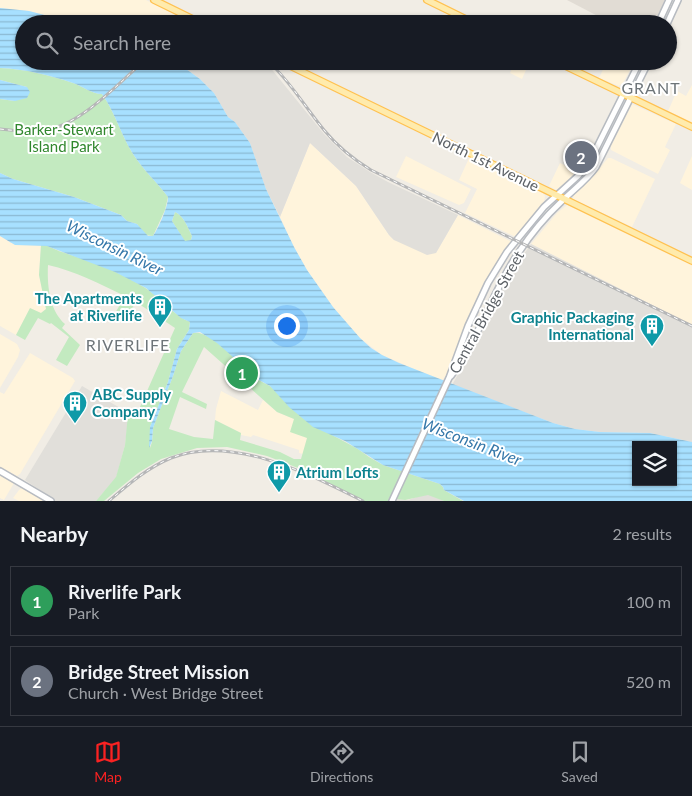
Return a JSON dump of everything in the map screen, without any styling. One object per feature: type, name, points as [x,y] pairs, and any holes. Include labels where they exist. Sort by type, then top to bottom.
[{"type":"main road","points":[[154,0],[185,15]]},
{"type":"main road","points":[[426,0],[457,15]]},
{"type":"main road","points":[[662,15],[669,0]]},
{"type":"main road","points":[[671,15],[678,0]]},
{"type":"main road","name":"North 1st Avenue","points":[[298,70],[692,261]]},
{"type":"main road","points":[[573,70],[692,127]]},
{"type":"main road","name":"Central Bridge Street","points":[[449,378],[468,326],[498,267],[516,241],[555,195],[578,176],[590,161],[635,70]]},
{"type":"main road","name":"Central Bridge Street","points":[[449,378],[467,352],[499,284],[524,245],[564,199],[585,181],[597,166],[645,70]]},
{"type":"main road","points":[[392,501],[449,378]]},
{"type":"main road","points":[[0,470],[51,501]]},
{"type":"shaded area","points":[[0,0],[146,0],[177,15],[44,15],[29,11],[0,8]]},
{"type":"shaded area","points":[[567,0],[665,0],[658,15],[596,15]]},
{"type":"shaded area","points":[[188,70],[272,70],[324,134],[347,157],[388,182],[458,215],[436,253],[427,255],[394,240],[356,186],[310,143],[280,217],[266,189],[250,143],[235,122],[228,117],[214,93]]},
{"type":"shaded area","points":[[511,70],[526,70],[522,79],[510,73]]},
{"type":"shaded area","points":[[603,70],[630,70],[623,83],[619,86],[599,78]]},
{"type":"shaded area","points":[[692,85],[692,123],[668,111],[677,91],[686,96]]},
{"type":"shaded area","points":[[632,104],[676,124],[665,147],[670,150],[658,174],[611,150],[611,146]]},
{"type":"shaded area","points":[[310,143],[356,186],[394,240],[436,253],[458,215],[514,243],[488,283],[453,365],[442,381],[382,355],[360,338],[333,307],[307,270],[294,247],[280,217]]},
{"type":"shaded area","points":[[406,156],[471,189],[464,203],[459,205],[396,177]]},
{"type":"shaded area","points":[[470,156],[542,192],[545,196],[544,203],[516,237],[465,213],[477,189],[459,180]]},
{"type":"shaded area","points":[[692,156],[692,190],[680,183]]},
{"type":"shaded area","points":[[608,158],[655,179],[632,227],[573,199],[574,195],[589,181]]},
{"type":"shaded area","points":[[560,163],[579,172],[556,190],[549,186]]},
{"type":"shaded area","points":[[567,205],[692,264],[692,325],[531,244],[557,213]]},
{"type":"shaded area","points":[[0,236],[11,243],[41,245],[39,275],[46,309],[41,313],[30,309],[16,335],[0,326]]},
{"type":"shaded area","points":[[531,244],[692,325],[692,442],[650,433],[600,432],[575,429],[553,423],[452,385],[470,353],[504,283]]},
{"type":"shaded area","points":[[0,334],[17,344],[20,350],[0,388]]},
{"type":"shaded area","points":[[30,353],[75,381],[20,474],[17,476],[0,467],[0,392],[4,394]]},
{"type":"shaded area","points":[[82,386],[129,413],[125,445],[116,478],[96,501],[56,501],[25,480]]},
{"type":"shaded area","points":[[221,391],[258,410],[263,400],[277,412],[294,419],[308,438],[303,454],[299,453],[299,450],[253,435],[251,437],[241,435],[241,433],[215,420]]},
{"type":"shaded area","points":[[0,474],[14,483],[4,500],[0,498]]},
{"type":"shaded area","points":[[22,488],[43,500],[19,501],[13,498]]},
{"type":"shaded area","points":[[422,495],[432,495],[444,501],[396,501],[397,499],[408,500]]},
{"type":"green space","name":"Barker-Stewart Island Park","points":[[0,68],[19,70],[46,75],[102,94],[111,108],[133,154],[168,197],[165,210],[153,236],[145,235],[137,224],[127,221],[121,215],[74,197],[13,179],[0,173],[0,99],[15,101],[27,87],[0,80]]},
{"type":"green space","points":[[175,212],[181,216],[185,223],[192,236],[191,240],[185,242],[172,221]]},
{"type":"green space","points":[[41,245],[44,245],[98,264],[133,280],[154,294],[175,313],[190,322],[189,330],[177,349],[168,382],[150,427],[150,448],[153,428],[181,351],[193,333],[201,333],[218,343],[259,380],[270,386],[334,436],[383,465],[440,484],[444,490],[463,501],[444,501],[428,495],[405,500],[397,499],[396,501],[363,501],[298,468],[267,456],[227,447],[197,448],[161,459],[138,473],[104,501],[96,501],[116,477],[125,445],[128,414],[136,416],[175,328],[136,302],[124,321],[114,315],[125,296],[78,274],[48,265],[50,296],[55,312],[65,324],[62,328],[80,345],[67,366],[56,360],[69,337],[51,323],[38,318],[25,340],[16,335],[30,308],[41,313],[46,309],[39,275]],"holes":[[[204,347],[277,412],[294,419],[290,432],[307,438],[301,459],[294,459],[280,452],[240,440],[241,433],[215,420],[213,439],[194,437],[169,429],[180,397],[206,409],[207,404],[182,392]]]},
{"type":"water","points":[[0,8],[29,11],[44,15],[15,15],[15,70],[0,68]]},
{"type":"water","name":"Wisconsin River","points":[[19,70],[188,70],[214,93],[228,117],[235,122],[250,143],[266,189],[307,270],[333,307],[371,348],[399,363],[553,423],[575,429],[600,432],[650,433],[692,442],[692,501],[464,501],[444,490],[440,484],[383,465],[345,441],[313,427],[289,407],[270,386],[259,380],[217,343],[200,332],[193,333],[181,351],[153,428],[152,441],[149,448],[150,427],[168,382],[177,349],[189,330],[190,322],[181,318],[146,288],[115,272],[47,246],[15,245],[0,236],[0,173],[13,179],[74,197],[121,215],[127,221],[137,224],[148,236],[153,236],[158,228],[168,197],[133,154],[111,108],[102,94],[95,93],[73,83]],"holes":[[[175,212],[181,216],[192,236],[191,240],[185,241],[172,221]]]},
{"type":"water","points":[[0,80],[27,87],[30,92],[27,98],[15,101],[0,99]]},
{"type":"railway","points":[[0,129],[38,131],[62,125],[75,119],[100,101],[134,70]]},
{"type":"railway","points":[[277,70],[329,136],[358,162],[692,326]]},
{"type":"railway","points":[[109,501],[162,462],[195,452],[219,451],[270,460],[295,469],[363,501]]},
{"type":"place","name":"Bridge Street Mission","points":[[581,157]]},
{"type":"place","name":"The Apartments at Riverlife","points":[[160,328]]},
{"type":"place","name":"Graphic Packaging International","points":[[652,347]]},
{"type":"place","name":"Riverlife Park","points":[[242,373]]},
{"type":"place","name":"ABC Supply Company","points":[[75,424]]},
{"type":"place","name":"Atrium Lofts","points":[[279,493]]},
{"type":"district","name":"GRANT","points":[[651,87]]},
{"type":"district","name":"RIVERLIFE","points":[[128,344]]}]
